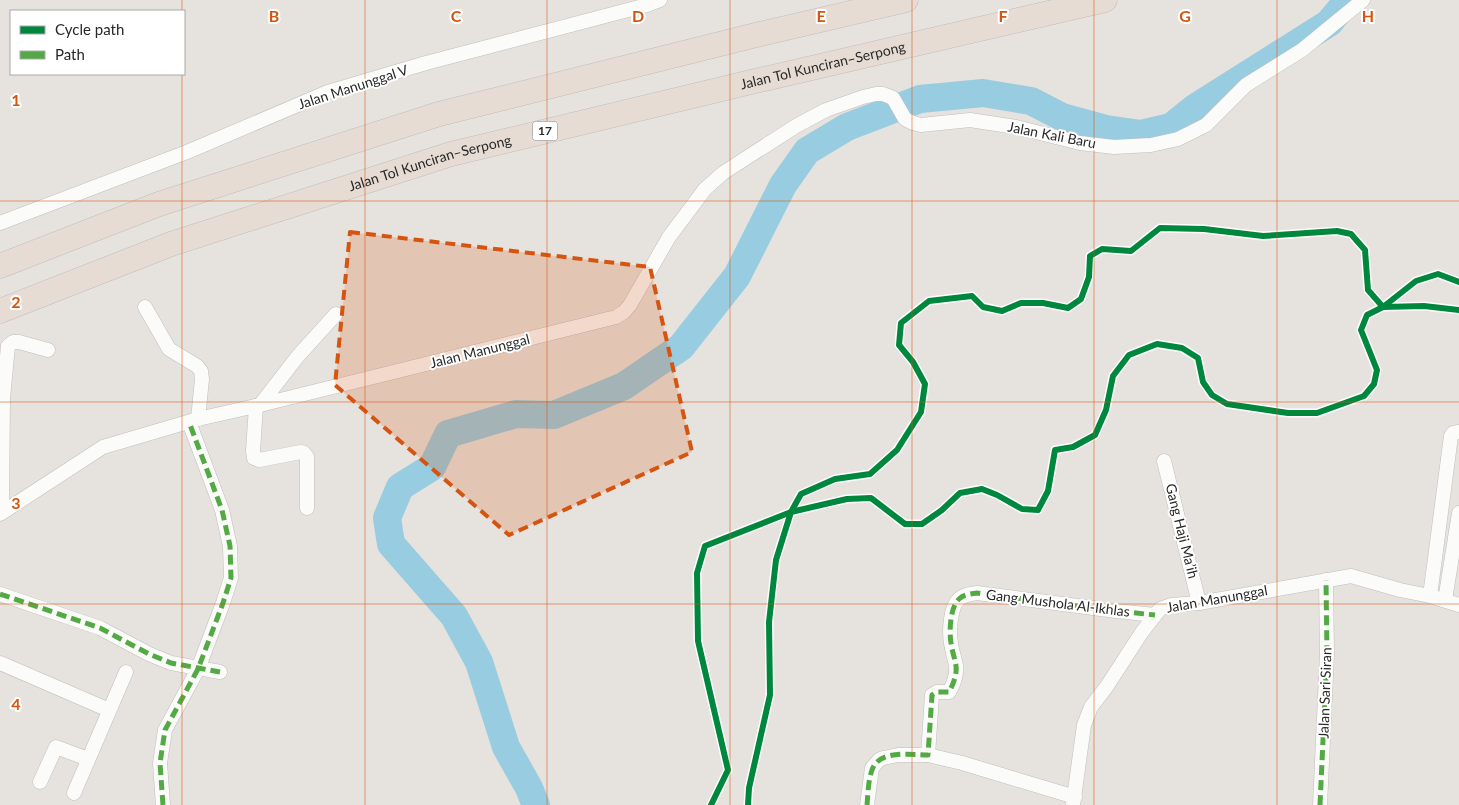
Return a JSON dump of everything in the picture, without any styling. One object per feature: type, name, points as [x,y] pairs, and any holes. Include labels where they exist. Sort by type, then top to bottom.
[{"type":"highway","points":[[0,266],[159,204],[439,114],[760,34],[906,0]]},
{"type":"highway","name":"Jalan Tol Kunciran–Serpong","points":[[0,311],[171,244],[451,154],[764,78],[1105,0]]},
{"type":"street","name":"Jalan Manunggal V","points":[[0,223],[187,152],[328,92],[426,63],[660,0]]},
{"type":"street","name":"Jalan Kali Baru","points":[[893,98],[905,119],[921,125],[970,120],[1016,127],[1080,143],[1114,147],[1151,145],[1178,139],[1206,125],[1246,85],[1302,50],[1362,0]]},
{"type":"street","name":"Jalan Manunggal","points":[[1,513],[103,448],[193,420],[258,406],[616,317],[630,305],[669,237],[705,189],[723,173],[796,126],[826,110],[876,94],[893,98]]},
{"type":"street","points":[[145,307],[169,349],[196,366],[201,372],[202,379],[193,420],[222,510],[230,546],[231,578],[223,603],[198,669],[165,730],[160,763],[163,805]]},
{"type":"street","points":[[307,508],[308,457],[304,453],[259,460],[254,458],[253,451],[258,406],[298,356],[336,314]]},
{"type":"street","points":[[1,513],[1,398],[8,346],[10,343],[19,342],[48,350]]},
{"type":"street","points":[[1430,596],[1451,436],[1453,433],[1459,432]]},
{"type":"street","name":"Gang Haji Ma’ih","points":[[1164,460],[1199,602]]},
{"type":"street","points":[[1445,600],[1459,513]]},
{"type":"street","name":"Jalan Manunggal","points":[[1074,801],[1084,725],[1091,707],[1160,609],[1171,605],[1351,576],[1459,605]]},
{"type":"street","name":"Jalan Sari Siran","points":[[1320,805],[1327,654],[1326,580]]},
{"type":"street","name":"Gang Mushola Al-Ikhlas","points":[[928,755],[932,695],[937,692],[949,692],[956,668],[950,642],[950,622],[958,599],[966,595],[978,593],[1155,615]]},
{"type":"street","points":[[0,594],[100,628],[149,654],[171,663],[220,672]]},
{"type":"street","points":[[0,663],[109,710]]},
{"type":"street","points":[[74,793],[126,672]]},
{"type":"street","points":[[40,782],[56,747],[88,759]]},
{"type":"street","points":[[867,805],[872,768],[883,758],[898,755],[928,755],[962,763],[1074,801]]},
{"type":"highlighted area","points":[[350,232],[650,267],[692,452],[509,535],[335,385]]},
{"type":"waterway","points":[[536,805],[529,788],[506,747],[479,662],[454,616],[391,544],[387,518],[400,487],[432,467],[448,434],[516,414],[554,415],[624,386],[681,347],[737,276],[783,185],[807,151],[847,127],[920,99],[983,93],[1031,101],[1062,117],[1106,129],[1141,134],[1171,127],[1196,107],[1329,23],[1348,0]]},
{"type":"marked path","points":[[163,805],[160,763],[165,730],[198,669],[231,578],[230,546],[222,510],[189,422]]},
{"type":"marked path","points":[[1320,805],[1327,654],[1326,580]]},
{"type":"marked path","points":[[867,805],[868,788],[872,770],[876,763],[888,756],[905,754],[928,755],[932,695],[937,692],[949,692],[955,676],[956,666],[951,643],[950,626],[954,608],[961,597],[977,593],[1155,615]]},
{"type":"marked path","points":[[0,594],[100,628],[149,654],[171,663],[220,672]]},
{"type":"cycle path","points":[[748,805],[749,788],[770,695],[769,622],[776,560],[791,512],[801,494],[835,479],[870,474],[897,450],[921,412],[925,384],[913,362],[899,345],[901,323],[929,301],[972,296],[983,307],[1002,311],[1021,303],[1043,303],[1068,308],[1081,299],[1089,277],[1090,256],[1102,249],[1131,251],[1160,228],[1204,229],[1263,236],[1337,231],[1351,234],[1365,250],[1368,290],[1383,307],[1416,281],[1438,274],[1459,282]]},
{"type":"cycle path","points":[[711,805],[728,770],[698,641],[697,573],[705,546],[791,512],[847,499],[871,498],[905,524],[922,524],[942,510],[960,493],[982,489],[1022,509],[1038,510],[1048,491],[1055,450],[1073,447],[1095,435],[1106,410],[1113,376],[1129,355],[1157,344],[1182,348],[1198,358],[1203,382],[1212,395],[1227,404],[1288,413],[1317,413],[1364,396],[1374,384],[1377,370],[1361,330],[1367,315],[1383,307],[1424,306],[1459,310]]}]
